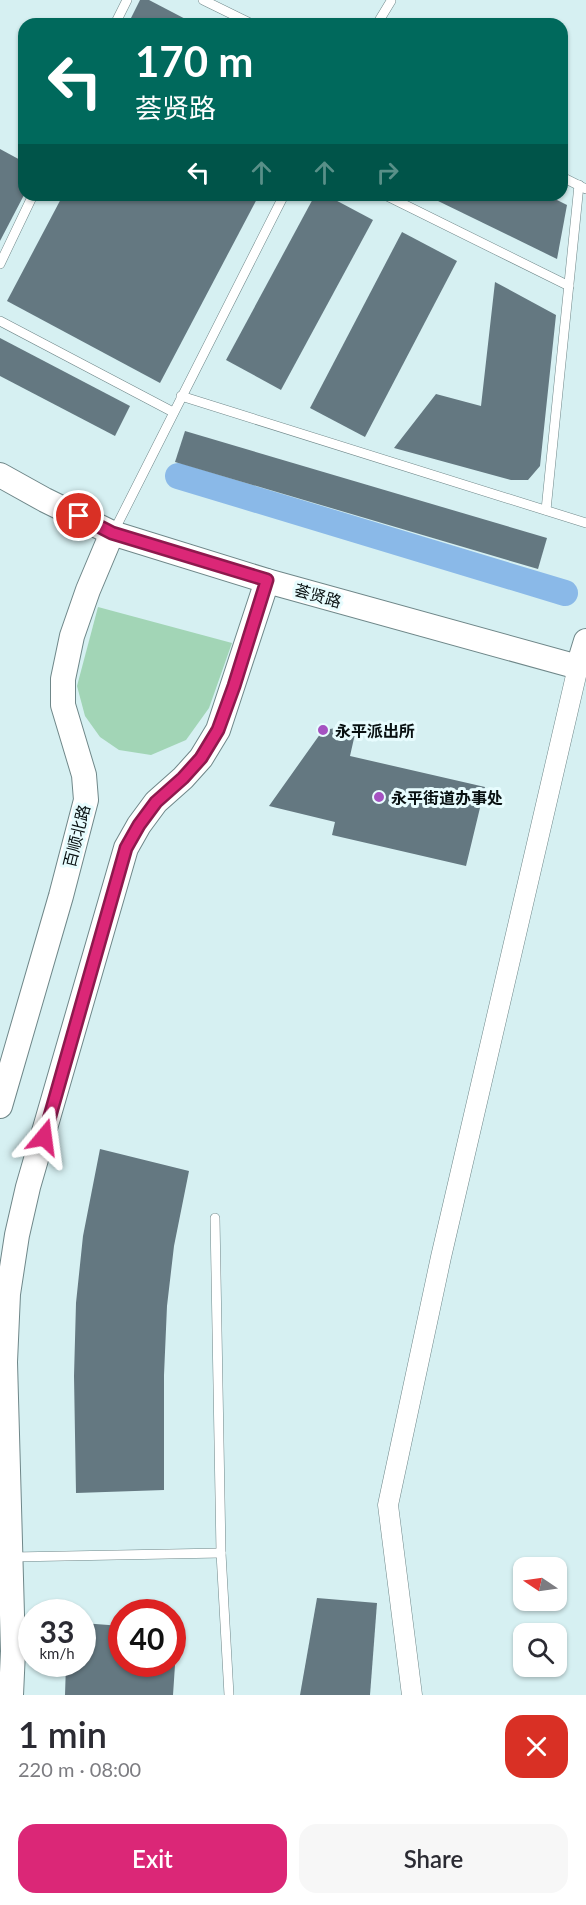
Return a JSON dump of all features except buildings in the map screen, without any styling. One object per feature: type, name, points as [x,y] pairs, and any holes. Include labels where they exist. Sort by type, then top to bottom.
[{"type":"street","name":"荟贤路","points":[[0,475],[112,533],[582,672]]},
{"type":"street","name":"百顺北路","points":[[0,1106],[61,896],[86,800],[84,775],[63,705],[63,679],[72,636],[112,533]]},
{"type":"street","points":[[11,1695],[13,1651],[4,1287],[28,1187],[126,848],[156,802],[201,758],[218,730],[267,580]]},
{"type":"street","points":[[412,1695],[388,1505],[441,1257],[582,672],[586,641]]},
{"type":"lane","points":[[118,18],[127,0]]},
{"type":"lane","points":[[203,0],[240,18]]},
{"type":"lane","points":[[381,18],[391,2]]},
{"type":"lane","points":[[546,510],[569,286],[583,187],[568,180]]},
{"type":"lane","points":[[0,264],[30,201]]},
{"type":"lane","points":[[112,533],[281,201]]},
{"type":"lane","points":[[397,201],[569,286]]},
{"type":"lane","points":[[0,321],[173,412]]},
{"type":"lane","points":[[181,396],[586,523]]},
{"type":"lane","points":[[215,1218],[220,1553],[229,1695]]},
{"type":"lane","points":[[10,1557],[220,1553]]},
{"type":"green space","points":[[98,607],[232,643],[209,708],[186,740],[151,755],[119,750],[100,737],[85,716],[77,686]]},
{"type":"waterway","points":[[178,476],[565,593]]},
{"type":"place","name":"永平派出所","points":[[323,730]]},
{"type":"place","name":"永平街道办事处","points":[[379,797]]},
{"type":"route","points":[[44,1137],[126,848],[156,802],[201,758],[218,730],[267,580],[112,533],[79,516]]}]
